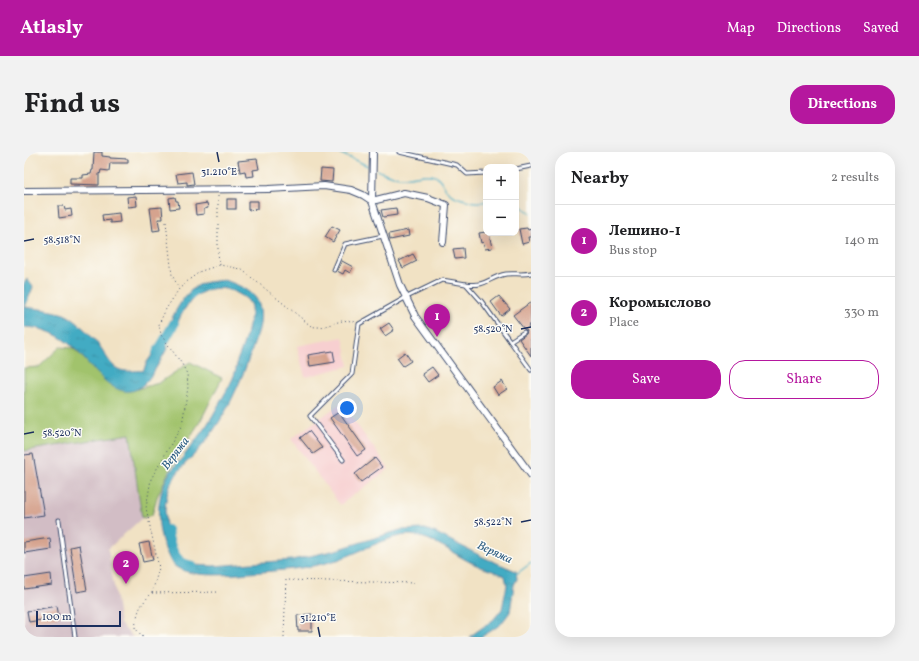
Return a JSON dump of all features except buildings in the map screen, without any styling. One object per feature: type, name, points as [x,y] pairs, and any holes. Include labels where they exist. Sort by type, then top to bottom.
[{"type":"street","points":[[373,152],[372,201],[406,298],[415,316],[531,475]]},
{"type":"street","points":[[24,191],[268,189],[324,186],[351,190],[372,201],[404,194],[428,198],[446,205],[443,242]]},
{"type":"lane","points":[[399,152],[457,164],[467,174],[483,173]]},
{"type":"lane","points":[[519,168],[531,166]]},
{"type":"lane","points":[[334,270],[345,244],[383,236]]},
{"type":"lane","points":[[343,460],[310,416],[352,374],[359,324],[442,280],[475,285],[482,284],[505,274],[531,273]]},
{"type":"lane","points":[[466,284],[482,302],[531,370]]},
{"type":"lane","points":[[510,341],[524,332]]},
{"type":"lane","points":[[59,520],[75,637]]},
{"type":"path","points":[[218,189],[218,254],[220,265]]},
{"type":"path","points":[[166,222],[172,275],[179,289]]},
{"type":"path","points":[[143,637],[135,628],[138,611],[143,602],[152,593],[158,568],[146,508],[151,479],[182,425],[188,387],[187,374],[182,364],[161,335],[159,324],[166,309],[179,289],[201,271],[220,265],[241,268],[311,326],[318,328],[350,320],[359,324]]},
{"type":"path","points":[[284,637],[286,580],[415,583]]},
{"type":"path","points":[[152,593],[220,592]]},
{"type":"shaded area","points":[[343,337],[349,366],[305,377],[297,346]]},
{"type":"shaded area","points":[[341,403],[389,469],[340,505],[291,439]]},
{"type":"shaded area","points":[[130,434],[142,518],[108,549],[120,624],[133,637],[24,637],[24,451]]},
{"type":"green space","points":[[60,347],[73,348],[110,384],[133,390],[159,383],[190,362],[222,378],[201,420],[171,467],[157,497],[152,515],[142,518],[130,434],[24,451],[24,368],[39,367]]},
{"type":"water","points":[[27,279],[33,287],[25,307],[55,312],[68,316],[89,334],[110,362],[118,369],[127,371],[143,371],[147,362],[162,341],[168,347],[148,380],[134,390],[124,391],[114,387],[105,381],[74,348],[63,339],[38,328],[24,327],[24,284]]},
{"type":"water","points":[[224,280],[242,287],[255,296],[260,309],[260,324],[243,373],[226,411],[211,435],[177,473],[171,483],[166,503],[166,524],[171,543],[180,561],[191,565],[213,566],[292,560],[336,550],[400,530],[425,529],[516,571],[517,579],[514,585],[510,612],[501,624],[481,637],[469,637],[493,620],[502,609],[507,585],[505,576],[474,564],[436,543],[419,536],[411,535],[393,538],[334,561],[286,570],[206,575],[182,570],[172,563],[165,549],[160,530],[159,509],[162,489],[172,469],[183,457],[207,424],[232,380],[249,326],[251,307],[245,298],[235,292],[221,288],[214,288],[202,293],[190,302],[170,337],[165,332],[182,301],[193,289],[208,282]]},
{"type":"waterway","points":[[337,152],[368,166]]},
{"type":"waterway","points":[[377,170],[389,175],[402,177],[432,175],[437,177],[446,190],[451,194],[467,200],[483,202]]},
{"type":"waterway","points":[[519,205],[531,213]]},
{"type":"waterway","name":"Веряжа","points":[[157,353],[174,324]]},
{"type":"waterway","name":"Веряжа","points":[[167,530],[170,544],[176,557],[179,561],[192,566]]},
{"type":"waterway","points":[[515,575],[531,563]]},
{"type":"place","name":"Лешино-1","points":[[437,337]]},
{"type":"place","name":"Коромыслово","points":[[126,584]]}]
